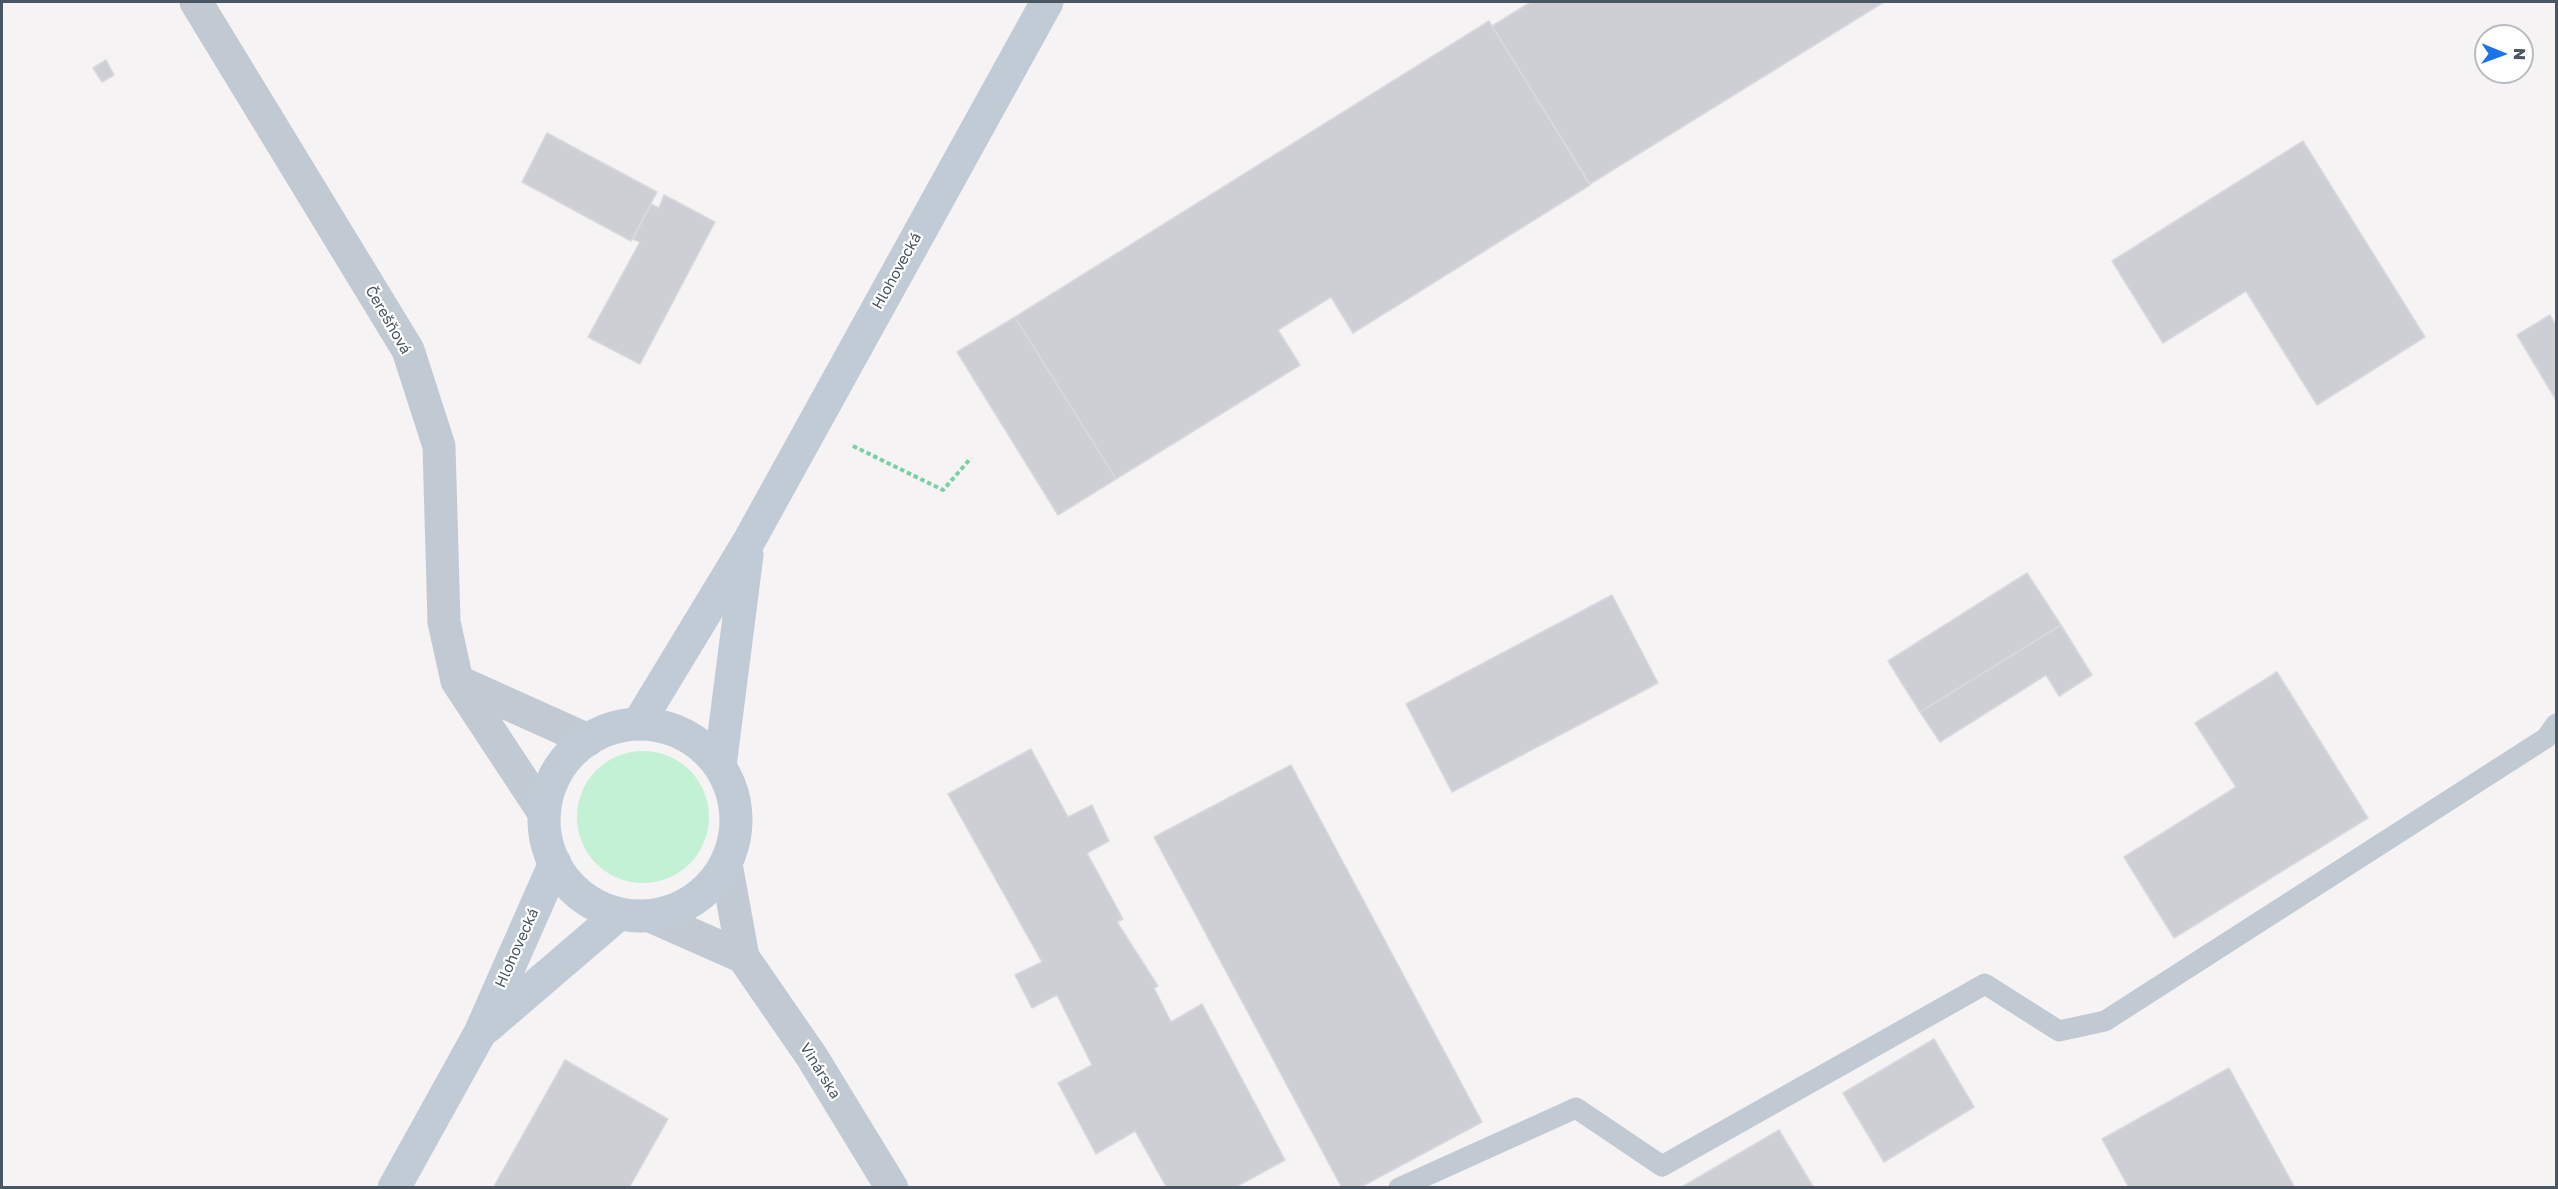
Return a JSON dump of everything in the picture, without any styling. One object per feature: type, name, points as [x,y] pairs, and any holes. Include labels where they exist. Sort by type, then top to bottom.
[{"type":"main road","name":"Hlohovecká","points":[[638,724],[749,541],[1047,2]]},
{"type":"main road","name":"Hlohovecká","points":[[720,766],[749,541]]},
{"type":"main road","points":[[638,724],[657,726],[683,735],[707,751],[720,766],[732,792],[736,824],[734,840],[726,864],[718,878],[681,908],[634,915],[606,910],[581,896],[562,876],[546,839],[544,813],[549,791],[566,759],[588,740],[612,729],[638,724]]},
{"type":"main road","name":"Hlohovecká","points":[[394,1188],[480,1033],[555,863]]},
{"type":"main road","name":"Hlohovecká","points":[[480,1033],[634,915]]},
{"type":"street","name":"Čerešňová","points":[[196,2],[408,350],[439,446],[444,622],[457,681],[544,813]]},
{"type":"street","points":[[457,681],[588,740]]},
{"type":"street","name":"Vinárska","points":[[726,864],[743,957],[812,1057],[892,1188]]},
{"type":"street","points":[[634,915],[743,957]]},
{"type":"lane","points":[[1399,1188],[1576,1108],[1662,1166],[1985,984],[2059,1031],[2105,1021],[2546,738],[2556,724]]},
{"type":"path","points":[[853,446],[943,490],[970,458]]},
{"type":"green space","points":[[643,751],[668,756],[690,770],[704,792],[709,817],[704,842],[690,864],[668,878],[643,883],[618,878],[596,864],[582,842],[577,817],[582,792],[596,770],[618,756]]},
{"type":"building","points":[[1531,2],[1884,2],[1590,184],[1492,26]]},
{"type":"building","points":[[1489,21],[1590,185],[1353,333],[1331,297],[1278,330],[1300,365],[1116,479],[1015,317]]},
{"type":"building","points":[[106,60],[114,75],[102,82],[93,68]]},
{"type":"building","points":[[547,133],[657,192],[631,241],[522,182]]},
{"type":"building","points":[[2303,141],[2425,337],[2317,405],[2246,291],[2163,343],[2112,261]]},
{"type":"building","points":[[664,195],[715,222],[640,364],[588,337],[640,242],[633,239],[651,204],[659,208]]},
{"type":"building","points":[[2550,315],[2556,326],[2556,400],[2517,335]]},
{"type":"building","points":[[1015,317],[1116,479],[1058,515],[957,352]]},
{"type":"building","points":[[2027,573],[2061,625],[1920,712],[1888,661]]},
{"type":"building","points":[[1612,595],[1658,683],[1452,792],[1406,704]]},
{"type":"building","points":[[2061,625],[2092,675],[2059,696],[2046,675],[1940,742],[1920,712]]},
{"type":"building","points":[[2277,672],[2368,818],[2174,938],[2124,857],[2236,787],[2195,723]]},
{"type":"building","points":[[1031,749],[1068,817],[1092,805],[1109,841],[1087,853],[1123,919],[1117,922],[1158,986],[1154,988],[1171,1022],[1202,1004],[1285,1160],[1234,1188],[1167,1188],[1135,1131],[1096,1154],[1058,1083],[1092,1065],[1057,995],[1032,1008],[1015,975],[1042,962],[948,794]]},
{"type":"building","points":[[1291,765],[1482,1122],[1359,1188],[1342,1188],[1154,837]]},
{"type":"building","points":[[1934,1039],[1974,1107],[1884,1162],[1843,1093]]},
{"type":"building","points":[[565,1060],[668,1119],[629,1188],[493,1188]]},
{"type":"building","points":[[2229,1068],[2295,1188],[2129,1188],[2102,1139]]},
{"type":"building","points":[[1779,1130],[1814,1188],[1680,1188]]}]
